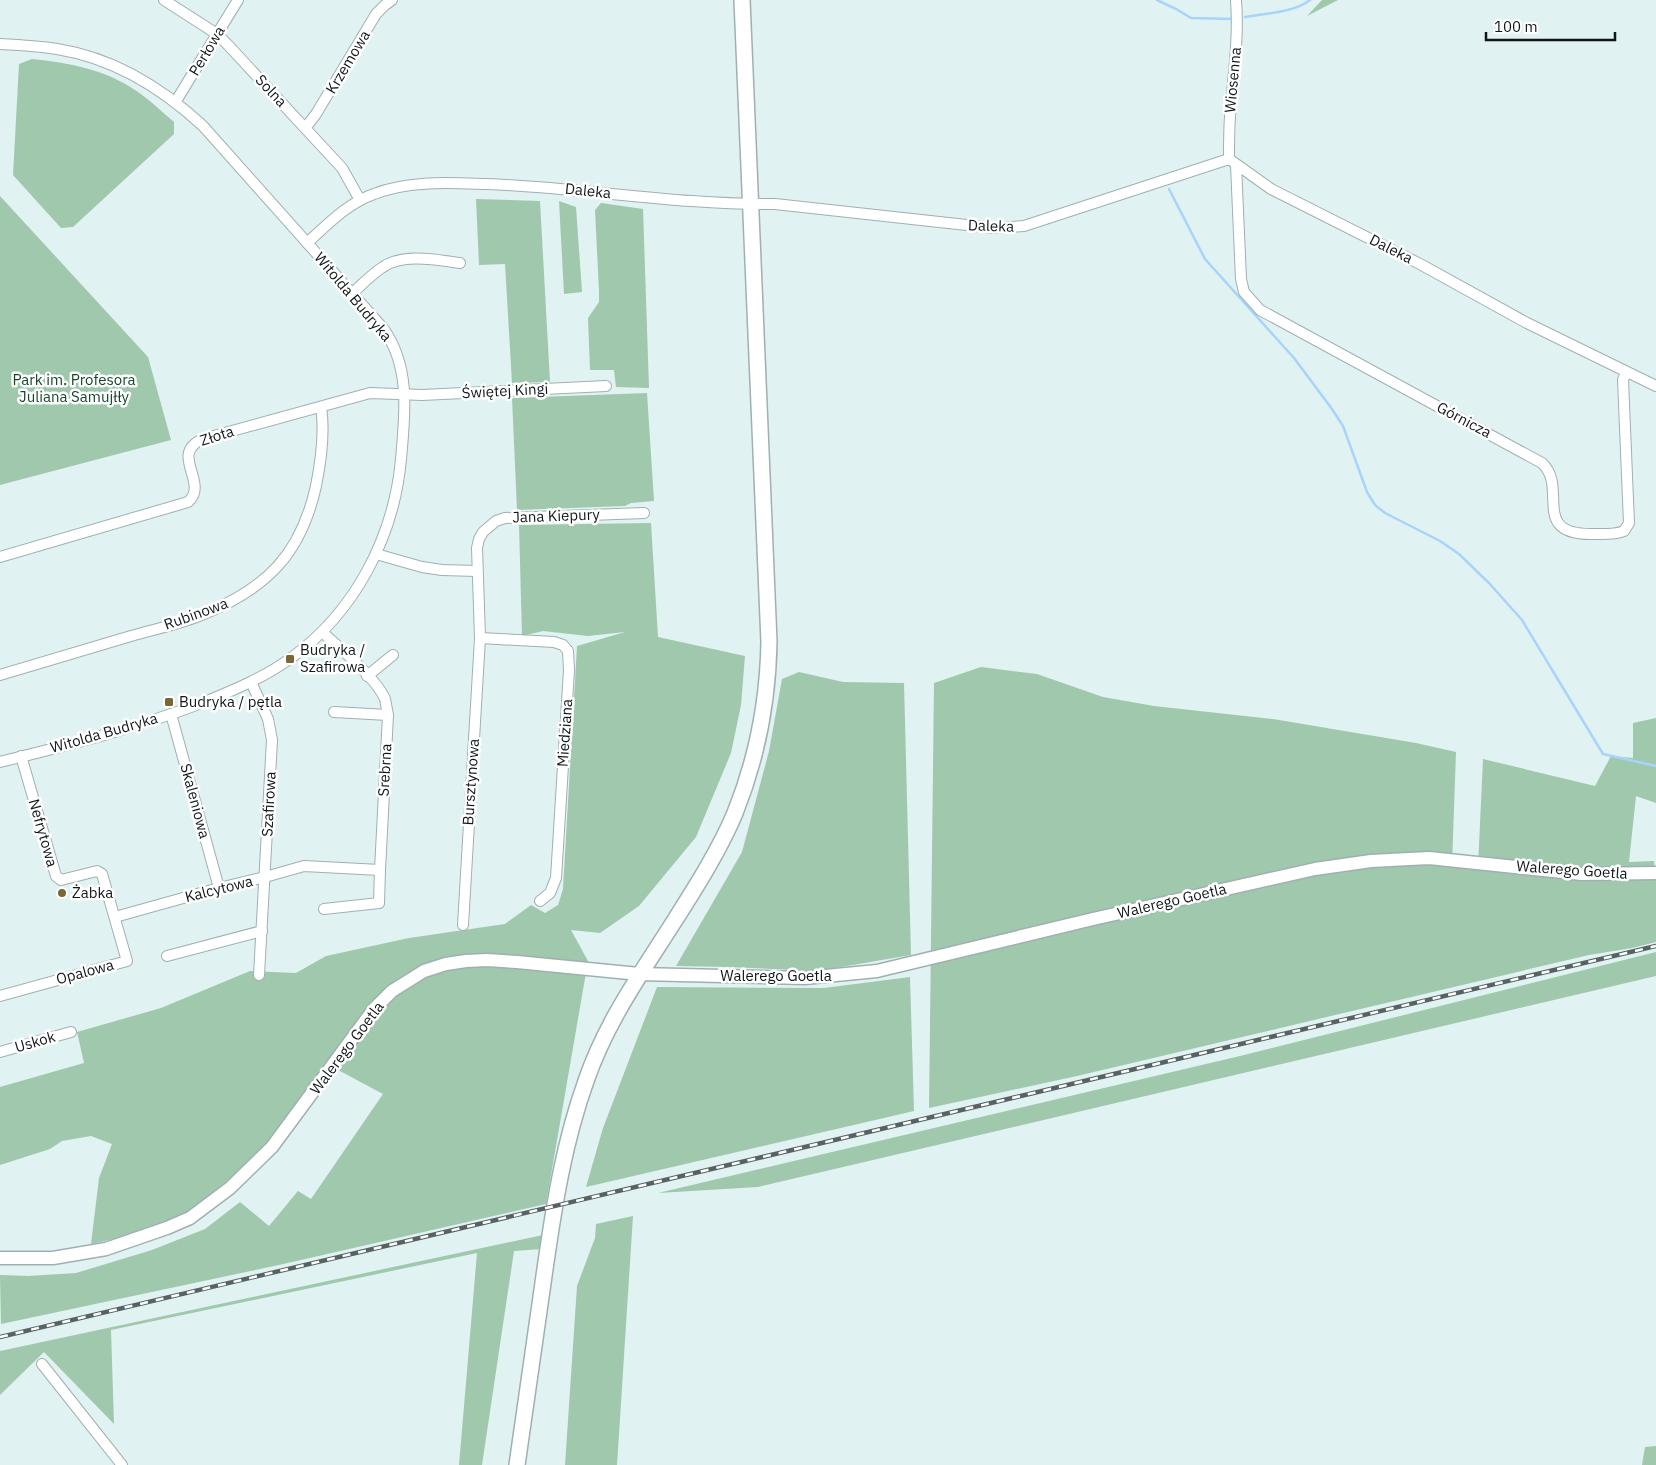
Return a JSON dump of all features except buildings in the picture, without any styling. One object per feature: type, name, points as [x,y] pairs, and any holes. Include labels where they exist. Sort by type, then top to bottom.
[{"type":"main road","points":[[517,1465],[556,1194],[569,1137],[586,1081],[610,1025],[723,837],[734,814],[753,760],[762,720],[769,642],[742,0]]},
{"type":"street","name":"Solna","points":[[164,0],[217,34],[306,127],[342,168],[360,200]]},
{"type":"street","name":"Perłowa","points":[[176,101],[238,0]]},
{"type":"street","name":"Krzemowa","points":[[306,127],[316,114],[376,14],[392,0]]},
{"type":"street","name":"Wiosenna","points":[[1232,162],[1230,117],[1237,45],[1236,0]]},
{"type":"street","name":"Witolda Budryka","points":[[0,44],[56,48],[88,56],[133,73],[176,101],[203,126],[383,328],[391,340],[401,364],[404,383],[403,440],[399,478],[392,509],[376,554],[361,582],[322,632],[290,659],[251,682],[130,728],[0,762]]},
{"type":"street","name":"Daleka","points":[[307,243],[340,213],[360,200],[397,187],[472,184],[553,188],[651,198],[775,204],[968,226],[1010,228],[1024,226],[1232,162],[1271,189],[1420,264],[1527,323],[1656,386]]},
{"type":"street","name":"Górnicza","points":[[1232,162],[1241,279],[1244,292],[1254,304],[1260,310],[1542,463],[1550,472],[1554,516],[1561,526],[1570,532],[1582,534],[1617,533],[1624,531],[1627,526],[1629,518],[1623,380],[1626,372]]},
{"type":"street","points":[[353,293],[382,267],[394,261],[433,259],[460,263]]},
{"type":"street","name":"Świętej Kingi","points":[[404,394],[606,386]]},
{"type":"street","name":"Złota","points":[[0,557],[188,502],[195,491],[188,459],[190,450],[194,444],[203,438],[370,393],[404,394]]},
{"type":"street","name":"Rubinowa","points":[[0,675],[202,615],[240,598],[265,580],[289,552],[300,533],[312,504],[319,474],[324,421],[321,407]]},
{"type":"street","name":"Jana Kiepury","points":[[480,638],[477,571],[479,539],[483,532],[496,521],[505,518],[527,516],[644,512]]},
{"type":"street","points":[[376,554],[422,567],[442,570],[477,571]]},
{"type":"street","name":"Srebrna","points":[[322,632],[380,691],[385,700],[388,715],[378,903],[324,909]]},
{"type":"street","name":"Miedziana","points":[[480,638],[548,641],[563,645],[568,651],[569,670],[556,878],[550,892],[540,900]]},
{"type":"street","name":"Bursztynowa","points":[[462,925],[480,638]]},
{"type":"street","points":[[367,676],[393,655]]},
{"type":"street","name":"Szafirowa","points":[[251,682],[268,719],[272,740],[259,975]]},
{"type":"street","points":[[334,712],[388,715]]},
{"type":"street","name":"Skaleniowa","points":[[171,714],[219,888]]},
{"type":"street","name":"Nefrytowa","points":[[21,756],[56,876],[61,880],[100,872],[104,877],[115,917]]},
{"type":"street","name":"Walerego Goetla","points":[[0,1258],[53,1258],[106,1249],[190,1218],[230,1188],[272,1147],[374,1009],[392,991],[424,971],[446,964],[487,960],[639,974],[806,978],[877,971],[1092,919],[1316,869],[1371,861],[1428,858],[1582,874],[1656,873]]},
{"type":"street","name":"Kalcytowa","points":[[115,917],[219,888],[265,878],[299,867],[380,870]]},
{"type":"street","name":"Opalowa","points":[[0,996],[127,961],[115,917]]},
{"type":"street","points":[[167,956],[262,931]]},
{"type":"street","name":"Uskok","points":[[0,1052],[71,1032]]},
{"type":"street","points":[[42,1364],[122,1465]]},
{"type":"green space","points":[[1322,0],[1338,0],[1307,16]]},
{"type":"green space","points":[[32,59],[73,65],[111,77],[150,101],[174,122],[174,134],[73,227],[61,228],[13,175],[19,64]]},
{"type":"green space","name":"Park im. Profesora Juliana Samujłły","points":[[0,196],[148,357],[171,440],[0,485]]},
{"type":"green space","points":[[476,199],[540,201],[550,382],[512,383],[505,264],[479,265]]},
{"type":"green space","points":[[559,201],[576,207],[582,292],[564,294]]},
{"type":"green space","points":[[601,203],[643,209],[649,388],[616,387],[614,370],[590,370],[588,318],[599,302],[595,210]]},
{"type":"green space","points":[[647,393],[654,501],[631,503],[625,506],[517,510],[512,398]]},
{"type":"green space","points":[[651,523],[658,637],[745,656],[741,705],[731,753],[696,837],[639,906],[600,933],[571,930],[588,961],[546,1204],[279,1265],[1,1324],[0,1275],[28,1276],[76,1273],[152,1250],[205,1229],[240,1202],[269,1226],[298,1191],[311,1199],[383,1094],[325,1063],[264,1151],[185,1215],[128,1236],[91,1244],[99,1178],[112,1144],[91,1136],[62,1141],[50,1149],[0,1165],[0,1087],[84,1063],[77,1032],[161,1008],[250,971],[296,973],[326,956],[409,938],[505,924],[531,905],[545,913],[558,905],[563,889],[577,646],[625,632],[588,636],[543,631],[522,636],[519,525]]},
{"type":"green space","points":[[981,667],[1037,674],[1103,697],[1154,706],[1273,719],[1416,743],[1456,752],[1452,865],[1478,867],[1483,759],[1595,786],[1611,756],[1633,758],[1633,723],[1656,718],[1656,803],[1636,796],[1629,862],[1654,861],[1656,942],[1589,955],[1077,1076],[929,1108],[934,683]]},
{"type":"green space","points":[[799,672],[843,682],[904,683],[911,955],[818,971],[676,966],[742,852],[769,751],[782,679]]},
{"type":"green space","points":[[1656,952],[1656,976],[758,1187],[658,1193],[1240,1056]]},
{"type":"green space","points":[[910,977],[914,1111],[586,1187],[603,1128],[657,987],[824,988]]},
{"type":"green space","points":[[633,1216],[617,1465],[565,1465],[577,1286],[595,1238],[596,1224]]},
{"type":"green space","points":[[543,1235],[542,1249],[514,1251],[482,1465],[459,1465],[477,1253],[111,1330],[114,1424],[44,1352],[0,1395],[0,1351]]},
{"type":"green space","points":[[1656,1446],[1656,1465],[1642,1465],[1645,1447]]},
{"type":"waterway","points":[[1157,0],[1191,18],[1233,19]]},
{"type":"waterway","points":[[1245,17],[1296,8],[1310,0]]},
{"type":"waterway","points":[[1169,189],[1205,259],[1294,358],[1332,409],[1343,426],[1367,492],[1375,505],[1385,513],[1440,541],[1459,554],[1489,583],[1522,620],[1603,754],[1656,766]]},
{"type":"railway","points":[[0,1337],[1656,946]]},
{"type":"place","name":"Budryka / Szafirowa","points":[[290,659]]},
{"type":"place","name":"Budryka / pętla","points":[[169,702]]},
{"type":"place","name":"Żabka","points":[[62,893]]}]
